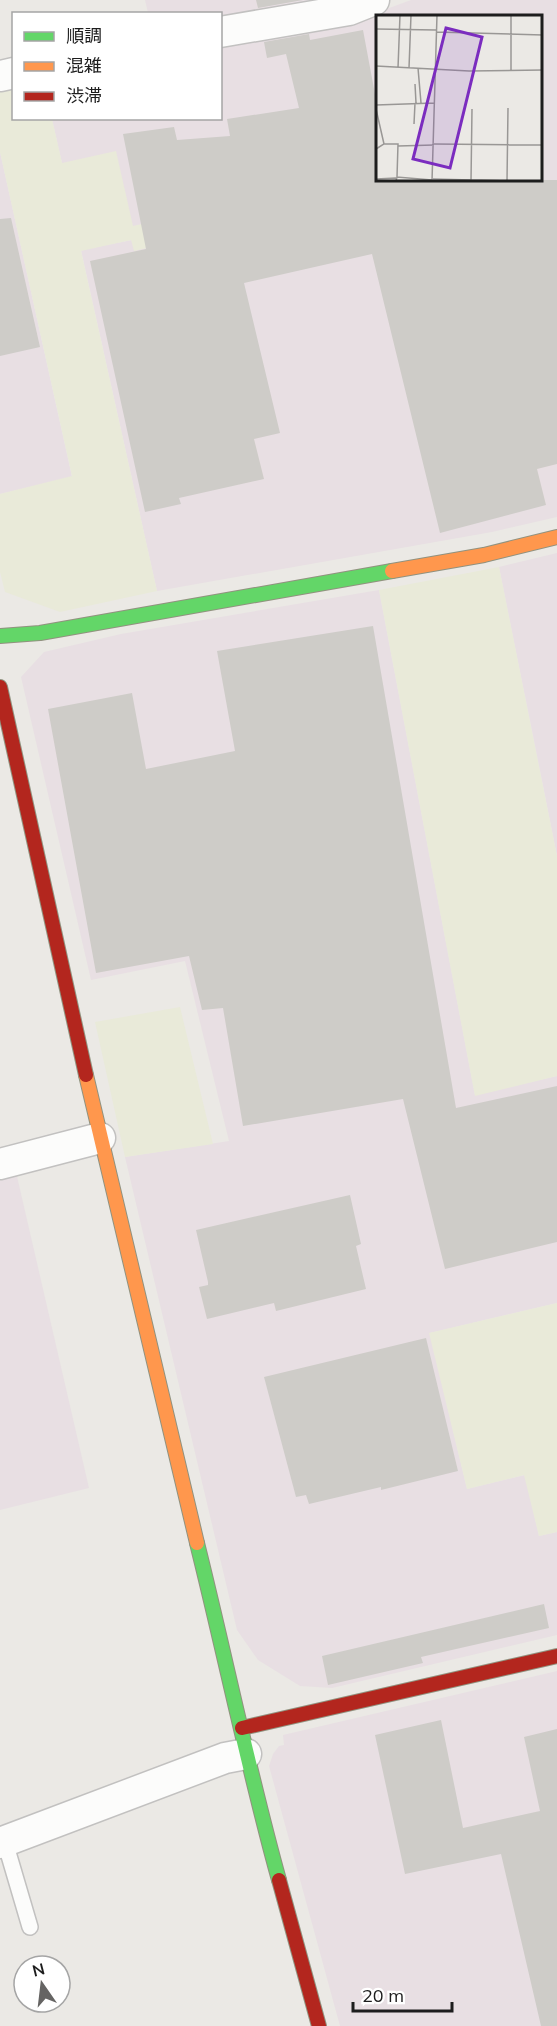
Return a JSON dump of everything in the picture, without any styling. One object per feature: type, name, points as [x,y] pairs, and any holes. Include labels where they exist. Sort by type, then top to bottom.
[{"type":"street","points":[[222,32],[349,9],[374,0]]},
{"type":"street","points":[[0,636],[40,633],[472,557],[557,537]]},
{"type":"street","points":[[0,687],[100,1137],[254,1790],[320,2026]]},
{"type":"street","points":[[0,1164],[100,1137]]},
{"type":"street","points":[[3,1843],[225,1758],[244,1741],[557,1656]]},
{"type":"lane","points":[[3,1843],[30,1927]]},
{"type":"shaded area","points":[[145,0],[334,0],[222,23],[222,12],[148,12]]},
{"type":"shaded area","points":[[411,0],[557,0],[557,517],[492,532],[157,591],[81,250],[132,240],[135,251],[133,227],[62,163],[52,120],[222,120],[222,45],[362,18]]},
{"type":"shaded area","points":[[0,152],[72,477],[0,494]]},
{"type":"shaded area","points":[[557,553],[557,856],[499,567]]},
{"type":"shaded area","points":[[379,590],[475,1095],[557,1076],[557,1303],[430,1333],[467,1489],[525,1475],[539,1536],[557,1532],[557,1635],[332,1688],[300,1686],[258,1660],[237,1630],[125,1157],[229,1141],[185,961],[91,980],[21,677],[44,652],[121,634]]},
{"type":"shaded area","points":[[16,1172],[89,1488],[0,1510],[0,1177]]},
{"type":"shaded area","points":[[557,1671],[557,2026],[340,2026],[269,1766],[273,1754],[279,1746],[284,1745],[283,1735]]},
{"type":"green space","points":[[12,85],[12,120],[52,120],[62,163],[116,151],[133,226],[177,216],[185,239],[134,251],[131,240],[81,251],[157,591],[60,612],[5,592],[0,572],[0,494],[72,476],[0,152],[0,88]]},
{"type":"green space","points":[[499,567],[557,856],[557,1076],[475,1096],[379,590]]},
{"type":"green space","points":[[180,1007],[213,1144],[125,1157],[95,1022]]},
{"type":"green space","points":[[557,1303],[557,1532],[539,1536],[524,1475],[467,1489],[429,1333]]},
{"type":"building","points":[[256,0],[303,0],[258,8]]},
{"type":"building","points":[[363,30],[376,100],[376,182],[542,182],[542,180],[557,180],[557,464],[537,469],[546,505],[440,533],[372,254],[244,283],[280,433],[254,439],[264,479],[179,498],[181,504],[145,512],[90,261],[146,249],[123,134],[174,127],[177,140],[230,136],[227,119],[299,108],[286,54],[267,58],[264,42],[309,34],[310,40]]},
{"type":"building","points":[[11,218],[40,347],[0,356],[0,219]]},
{"type":"building","points":[[373,626],[456,1108],[557,1086],[557,1242],[445,1269],[403,1099],[243,1126],[223,1008],[202,1010],[189,956],[96,973],[48,709],[132,693],[146,769],[235,751],[217,651]]},
{"type":"building","points":[[350,1195],[361,1244],[356,1246],[366,1289],[276,1311],[274,1303],[207,1319],[199,1287],[208,1285],[208,1282],[196,1230]]},
{"type":"building","points":[[426,1338],[458,1471],[381,1490],[381,1487],[309,1504],[306,1495],[296,1497],[264,1377]]},
{"type":"building","points":[[544,1604],[549,1628],[421,1657],[423,1663],[328,1685],[322,1656]]},
{"type":"building","points":[[441,1720],[463,1828],[540,1811],[524,1737],[557,1729],[557,2026],[541,2026],[501,1854],[405,1874],[375,1735]]},
{"type":"traffic: fast","points":[[0,636],[40,633],[392,571]]},
{"type":"traffic: fast","points":[[197,1543],[279,1880]]},
{"type":"traffic: slow","points":[[392,571],[484,555],[557,537]]},
{"type":"traffic: slow","points":[[86,1075],[197,1543]]},
{"type":"traffic: jam","points":[[0,687],[86,1075]]},
{"type":"traffic: jam","points":[[242,1728],[557,1656]]},
{"type":"traffic: jam","points":[[279,1880],[319,2026]]}]
